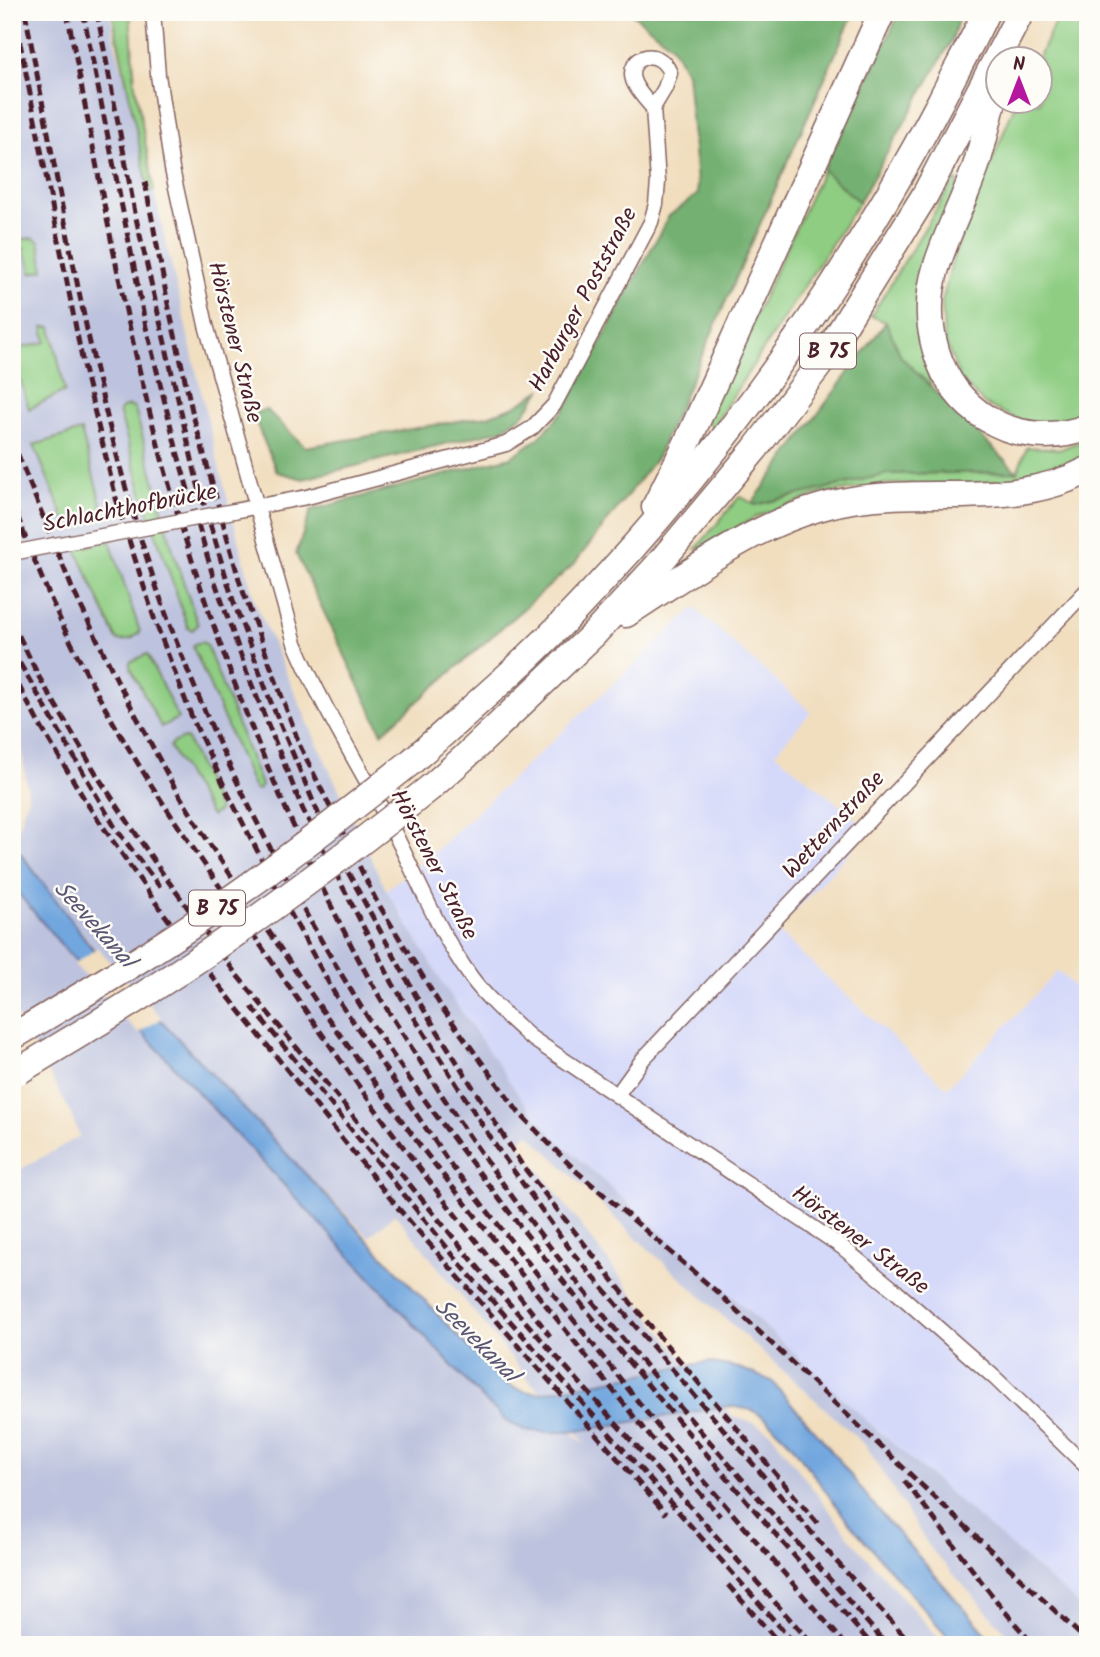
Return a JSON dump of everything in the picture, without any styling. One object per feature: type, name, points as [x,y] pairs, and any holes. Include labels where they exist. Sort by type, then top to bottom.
[{"type":"highway","name":"B 75","points":[[635,546],[687,443],[882,12]]},
{"type":"highway","name":"B 75","points":[[12,1037],[129,967],[249,887],[345,816],[411,762],[573,613],[635,546],[730,432],[813,317],[900,178],[985,15]]},
{"type":"highway","name":"B 75","points":[[14,1074],[151,990],[358,845],[465,757],[595,634],[724,488],[820,364],[925,195],[1012,35]]},
{"type":"highway","points":[[989,116],[976,164],[935,269],[931,321],[937,357],[943,373],[962,400],[974,411],[1002,427],[1034,435],[1052,435],[1088,427]]},
{"type":"highway","name":"B 75","points":[[595,634],[745,537],[806,511],[845,501],[886,496],[1018,492],[1051,485],[1088,470]]},
{"type":"street","name":"Hörstener Straße","points":[[153,12],[158,75],[172,169],[206,325],[295,643],[310,680],[391,827],[451,948],[481,989],[530,1037],[842,1247],[995,1378],[1088,1468]]},
{"type":"street","name":"Harburger Poststraße","points":[[257,506],[307,496],[506,444],[532,428],[554,405],[651,222],[658,182],[653,108]]},
{"type":"street","name":"Schlachthofbrücke","points":[[12,553],[257,506]]},
{"type":"street","name":"Wetternstraße","points":[[617,1095],[643,1059],[1088,589]]},
{"type":"shaded area","points":[[12,12],[110,12],[115,43],[149,170],[217,459],[255,602],[386,890],[454,1001],[524,1102],[553,1136],[877,1430],[1088,1613],[1088,1645],[1017,1645],[930,1548],[865,1445],[633,1235],[528,1133],[518,1142],[676,1351],[732,1416],[756,1424],[771,1433],[853,1542],[945,1645],[12,1645],[12,1201],[19,1197],[12,1174],[80,1136],[67,1106],[12,1006],[12,886],[63,947],[481,1397],[509,1423],[546,1432],[570,1432],[588,1446],[529,1380],[395,1214],[369,1237],[171,1038],[12,850],[28,796],[15,696],[12,692]]},
{"type":"shaded area","points":[[694,608],[811,712],[775,753],[870,830],[777,931],[947,1088],[1058,971],[1088,999],[1088,1613],[877,1430],[553,1136],[524,1102],[454,1001],[386,890],[434,852]]},
{"type":"green space","points":[[112,12],[130,12],[135,85],[154,191],[149,192]]},
{"type":"green space","points":[[630,12],[854,12],[657,457],[574,564],[382,733],[296,554],[311,510],[511,457],[540,437],[564,410],[669,216],[698,194],[687,73],[671,45]]},
{"type":"green space","points":[[900,12],[960,12],[953,38],[859,202],[823,170]]},
{"type":"green space","points":[[1058,15],[1086,32],[1088,416],[1070,422],[1023,422],[984,404],[960,379],[944,338],[942,302],[953,257],[1010,116],[1054,116],[1054,46],[1044,46]]},
{"type":"green space","points":[[823,170],[859,202],[712,428],[706,420]]},
{"type":"green space","points":[[959,181],[918,311],[931,387],[901,357],[886,322],[871,316],[953,182]]},
{"type":"green space","points":[[34,238],[39,242],[44,270],[31,273],[24,248],[20,249],[18,242]]},
{"type":"green space","points":[[886,322],[901,357],[1017,472],[887,474],[755,505],[752,503]]},
{"type":"green space","points":[[43,327],[51,327],[65,391],[29,409],[12,350],[46,342]]},
{"type":"green space","points":[[542,389],[523,415],[501,430],[303,479],[277,472],[252,413],[267,410],[305,447],[487,416],[515,406]]},
{"type":"green space","points":[[129,406],[135,409],[174,554],[198,625],[192,630],[188,628],[143,496],[119,411]]},
{"type":"green space","points":[[81,431],[103,510],[66,523],[34,445]]},
{"type":"green space","points":[[1088,438],[1088,454],[1037,477],[969,484],[888,484],[820,494],[758,516],[696,549],[740,496],[755,505],[887,474],[1017,472],[1027,447],[1061,449]]},
{"type":"green space","points":[[110,541],[140,632],[127,640],[117,640],[76,549]]},
{"type":"green space","points":[[201,642],[206,644],[261,785],[258,790],[254,789],[193,647]]},
{"type":"green space","points":[[147,654],[178,718],[161,727],[130,667],[130,662]]},
{"type":"green space","points":[[187,739],[219,811],[211,816],[170,747],[172,743]]},
{"type":"water","points":[[12,842],[90,945],[499,1378],[520,1390],[540,1393],[708,1362],[739,1368],[772,1381],[878,1510],[996,1645],[955,1645],[846,1519],[791,1444],[766,1419],[752,1410],[729,1406],[570,1432],[525,1430],[509,1423],[481,1397],[63,947],[12,886]]},
{"type":"pier","points":[[98,948],[162,1018],[138,1033],[74,964]]},
{"type":"railway","points":[[14,12],[84,369],[118,506],[155,621],[193,720],[229,796],[337,998],[451,1165],[663,1433],[846,1645]]},
{"type":"railway","points":[[25,12],[84,318],[120,469],[142,543],[187,669],[256,820],[336,966],[396,1060],[446,1129],[634,1368],[872,1645]]},
{"type":"railway","points":[[67,12],[133,343],[179,519],[200,586],[248,718],[303,847],[334,911],[392,1017],[471,1139],[526,1215],[642,1362],[887,1645]]},
{"type":"railway","points":[[83,12],[146,327],[178,455],[213,576],[247,673],[303,810],[393,984],[495,1145],[572,1252],[836,1561],[913,1645]]},
{"type":"railway","points":[[97,12],[136,218],[197,481],[233,600],[270,700],[327,834],[421,1005],[522,1165],[631,1303],[819,1525]]},
{"type":"railway","points":[[145,182],[193,415],[240,583],[300,746],[376,900],[442,1008],[519,1113],[575,1170],[716,1291],[1088,1642]]},
{"type":"railway","points":[[12,440],[72,588],[118,682],[173,785],[211,846],[322,1010],[421,1147],[646,1432],[720,1516]]},
{"type":"railway","points":[[12,501],[52,602],[83,667],[118,731],[162,802],[377,1111],[550,1336]]},
{"type":"railway","points":[[12,622],[39,677],[100,780],[158,867],[236,974],[491,1283],[813,1645]]},
{"type":"railway","points":[[12,650],[116,829],[160,887]]},
{"type":"railway","points":[[12,673],[88,805],[194,954],[398,1208],[666,1514]]},
{"type":"railway","points":[[252,1007],[466,1271],[796,1645]]},
{"type":"railway","points":[[904,1481],[1034,1645]]},
{"type":"railway","points":[[728,1585],[781,1645]]},
{"type":"water label","name":"Seevekanal","points":[[95,924]]},
{"type":"water label","name":"Seevekanal","points":[[477,1340]]}]
